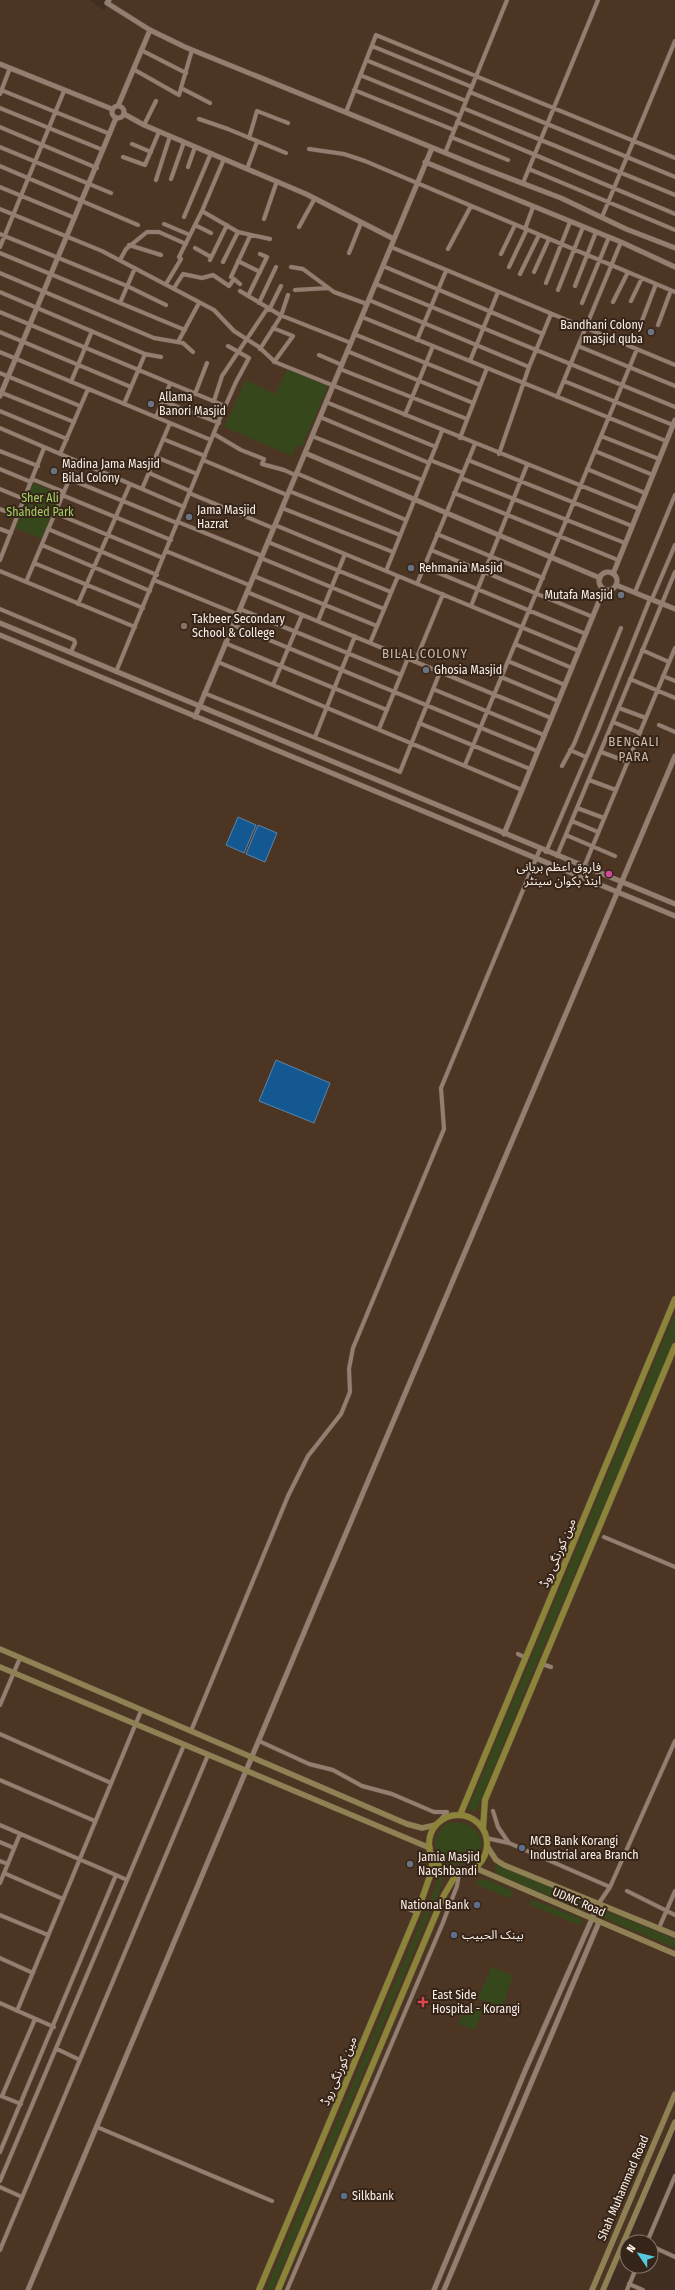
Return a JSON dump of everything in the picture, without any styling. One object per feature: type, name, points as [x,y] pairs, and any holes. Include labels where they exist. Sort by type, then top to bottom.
[{"type":"main road","name":"مین کورنگی روڈ","points":[[460,1816],[675,1299]]},
{"type":"main road","points":[[436,1825],[431,1835],[430,1848],[433,1858],[439,1866],[447,1871],[458,1873],[475,1868],[485,1855],[487,1846],[483,1829],[485,1800],[675,1346]]},
{"type":"main road","points":[[0,1650],[415,1827],[428,1828],[449,1817],[460,1816],[476,1822],[483,1829]]},
{"type":"main road","points":[[0,1667],[430,1848]]},
{"type":"main road","name":"UDMC Road","points":[[487,1846],[492,1856],[504,1865],[675,1935]]},
{"type":"main road","name":"مین کورنگی روڈ","points":[[259,2290],[417,1913],[431,1873],[433,1858]]},
{"type":"main road","name":"UDMC Road","points":[[475,1868],[675,1954]]},
{"type":"main road","points":[[278,2290],[410,1973],[444,1895],[458,1873]]},
{"type":"main road","name":"Shah Muhammad Road","points":[[592,2290],[675,2094]]},
{"type":"main road","name":"Shah Muhammad Road","points":[[603,2290],[675,2122]]},
{"type":"street","points":[[102,0],[108,2],[150,30],[192,50],[432,148],[561,198],[602,218],[675,248]]},
{"type":"street","points":[[445,152],[507,0]]},
{"type":"street","points":[[523,183],[598,0]]},
{"type":"street","points":[[0,64],[112,109],[118,106],[150,30]]},
{"type":"street","points":[[346,112],[376,35],[675,158]]},
{"type":"street","points":[[602,218],[622,173],[675,41]]},
{"type":"street","points":[[372,46],[472,87]]},
{"type":"street","points":[[141,50],[186,73]]},
{"type":"street","points":[[133,69],[179,95],[192,50]]},
{"type":"street","points":[[366,60],[466,101]]},
{"type":"street","points":[[10,68],[1,92],[110,134]]},
{"type":"street","points":[[360,75],[460,116]]},
{"type":"street","points":[[182,88],[210,103]]},
{"type":"street","points":[[354,90],[454,130]]},
{"type":"street","points":[[0,247],[64,91]]},
{"type":"street","points":[[470,92],[675,178]]},
{"type":"street","points":[[144,125],[156,101]]},
{"type":"street","points":[[118,106],[123,108],[124,114]]},
{"type":"street","points":[[0,108],[103,150]]},
{"type":"street","points":[[463,108],[675,195]]},
{"type":"street","points":[[112,109],[111,114],[116,118]]},
{"type":"street","points":[[249,138],[257,111],[288,123]]},
{"type":"street","points":[[124,114],[159,132],[315,198],[394,239]]},
{"type":"street","points":[[116,118],[120,118],[124,114]]},
{"type":"street","points":[[74,422],[1,393],[97,168],[116,118]]},
{"type":"street","points":[[199,120],[228,128],[257,142],[286,153]]},
{"type":"street","points":[[457,122],[675,214]]},
{"type":"street","points":[[0,127],[97,168]]},
{"type":"street","points":[[123,157],[144,165],[159,132]]},
{"type":"street","points":[[156,180],[170,136]]},
{"type":"street","points":[[451,137],[508,160]]},
{"type":"street","points":[[170,179],[184,142]]},
{"type":"street","points":[[247,169],[257,142]]},
{"type":"street","points":[[132,144],[151,152]]},
{"type":"street","points":[[0,147],[110,193]]},
{"type":"street","points":[[188,167],[195,147]]},
{"type":"street","points":[[195,717],[432,148]]},
{"type":"street","points":[[309,149],[347,155],[417,182],[673,291],[658,324]]},
{"type":"street","points":[[184,217],[211,154]]},
{"type":"street","points":[[166,284],[181,259],[179,257],[202,211],[224,159]]},
{"type":"street","points":[[425,162],[621,242],[675,267]]},
{"type":"street","points":[[0,166],[138,225]]},
{"type":"street","points":[[529,169],[675,230]]},
{"type":"street","points":[[264,219],[277,181]]},
{"type":"street","points":[[0,187],[75,218]]},
{"type":"street","points":[[300,227],[315,198]]},
{"type":"street","points":[[448,249],[471,206]]},
{"type":"street","points":[[509,266],[526,229],[533,207]]},
{"type":"street","points":[[0,209],[68,236],[120,260],[214,310],[234,331],[260,349],[274,362],[499,454],[639,509]]},
{"type":"street","points":[[202,211],[238,232],[250,236],[270,239]]},
{"type":"street","points":[[546,283],[570,222]]},
{"type":"street","points":[[349,253],[361,223]]},
{"type":"street","points":[[164,224],[190,235]]},
{"type":"street","points":[[195,248],[211,258],[227,225]]},
{"type":"street","points":[[501,254],[515,225]]},
{"type":"street","points":[[195,226],[211,233]]},
{"type":"street","points":[[558,290],[584,227]]},
{"type":"street","points":[[120,260],[129,245],[144,232],[159,232],[186,244]]},
{"type":"street","points":[[223,262],[238,232]]},
{"type":"street","points":[[575,286],[596,232]]},
{"type":"street","points":[[0,234],[127,286],[166,305]]},
{"type":"street","points":[[520,274],[539,235]]},
{"type":"street","points":[[231,277],[250,236]]},
{"type":"street","points":[[582,303],[609,237]]},
{"type":"street","points":[[534,272],[549,239]]},
{"type":"street","points":[[557,397],[613,265],[621,242]]},
{"type":"street","points":[[129,245],[162,254]]},
{"type":"street","points":[[391,247],[675,365]]},
{"type":"street","points":[[0,253],[185,330]]},
{"type":"street","points":[[248,296],[267,257],[260,254]]},
{"type":"street","points":[[238,261],[260,272]]},
{"type":"street","points":[[291,266],[303,269],[328,288],[424,324],[529,367]]},
{"type":"street","points":[[383,266],[543,334]]},
{"type":"street","points":[[259,303],[276,267]]},
{"type":"street","points":[[120,303],[135,268]]},
{"type":"street","points":[[417,340],[446,271]]},
{"type":"street","points":[[613,302],[628,272]]},
{"type":"street","points":[[0,273],[154,338],[178,342],[194,352]]},
{"type":"street","points":[[174,288],[183,274],[202,278],[212,275],[229,286],[234,279],[240,284]]},
{"type":"street","points":[[631,301],[642,278]]},
{"type":"street","points":[[376,284],[675,407]]},
{"type":"street","points":[[640,326],[656,284]]},
{"type":"street","points":[[214,401],[222,376],[268,309],[281,286]]},
{"type":"street","points":[[295,290],[328,288]]},
{"type":"street","points":[[240,291],[281,316],[351,343]]},
{"type":"street","points":[[0,292],[145,354],[161,357]]},
{"type":"street","points":[[470,361],[498,292]]},
{"type":"street","points":[[260,349],[281,316],[288,296]]},
{"type":"street","points":[[178,342],[199,303]]},
{"type":"street","points":[[0,312],[138,371],[225,406]]},
{"type":"street","points":[[499,454],[523,383],[551,314]]},
{"type":"street","points":[[362,317],[666,441]]},
{"type":"street","points":[[273,328],[293,336],[274,362]]},
{"type":"street","points":[[71,382],[92,331]]},
{"type":"street","points":[[0,332],[131,387]]},
{"type":"street","points":[[354,334],[480,386]]},
{"type":"street","points":[[116,672],[225,406],[249,358],[228,346]]},
{"type":"street","points":[[405,416],[433,346]]},
{"type":"street","points":[[578,346],[675,386]]},
{"type":"street","points":[[465,765],[637,349]]},
{"type":"street","points":[[347,351],[473,403]]},
{"type":"street","points":[[0,352],[211,440]]},
{"type":"street","points":[[124,404],[145,354]]},
{"type":"street","points":[[319,355],[341,367],[467,419]]},
{"type":"street","points":[[195,394],[207,363]]},
{"type":"street","points":[[460,438],[487,368]]},
{"type":"street","points":[[0,373],[80,406]]},
{"type":"street","points":[[564,381],[615,402],[674,422],[613,574]]},
{"type":"street","points":[[156,417],[170,384]]},
{"type":"street","points":[[60,454],[88,389]]},
{"type":"street","points":[[163,401],[219,423]]},
{"type":"street","points":[[326,402],[436,447]]},
{"type":"street","points":[[0,412],[67,439]]},
{"type":"street","points":[[320,417],[430,461],[514,499],[625,543]]},
{"type":"street","points":[[142,489],[170,423]]},
{"type":"street","points":[[0,428],[184,507]]},
{"type":"street","points":[[386,571],[442,431]]},
{"type":"street","points":[[214,434],[241,450],[264,459],[262,464],[296,474],[406,520]]},
{"type":"street","points":[[312,436],[422,480]]},
{"type":"street","points":[[601,436],[659,459]]},
{"type":"street","points":[[163,439],[288,493],[400,535]]},
{"type":"street","points":[[417,584],[475,444]]},
{"type":"street","points":[[0,560],[2,549],[18,516],[44,448]]},
{"type":"street","points":[[0,451],[38,466]]},
{"type":"street","points":[[595,451],[653,475]]},
{"type":"street","points":[[305,453],[600,578]]},
{"type":"street","points":[[156,457],[197,474]]},
{"type":"street","points":[[468,460],[632,526]]},
{"type":"street","points":[[26,582],[77,461]]},
{"type":"street","points":[[471,606],[527,465]]},
{"type":"street","points":[[587,469],[645,493]]},
{"type":"street","points":[[0,470],[32,481],[171,540]]},
{"type":"street","points":[[149,473],[190,492],[443,594],[579,651]]},
{"type":"street","points":[[70,479],[384,609]]},
{"type":"street","points":[[78,604],[130,484]]},
{"type":"street","points":[[0,489],[24,499]]},
{"type":"street","points":[[454,493],[618,560]]},
{"type":"street","points":[[634,592],[675,495]]},
{"type":"street","points":[[282,508],[393,552]]},
{"type":"street","points":[[0,509],[18,516]]},
{"type":"street","points":[[55,513],[163,558]]},
{"type":"street","points":[[0,529],[10,533]]},
{"type":"street","points":[[48,529],[157,575]]},
{"type":"street","points":[[437,534],[543,578]]},
{"type":"street","points":[[268,542],[391,592]]},
{"type":"street","points":[[42,545],[150,591]]},
{"type":"street","points":[[546,852],[651,599],[675,545]]},
{"type":"street","points":[[431,550],[593,617]]},
{"type":"street","points":[[166,551],[250,585]]},
{"type":"street","points":[[318,621],[345,554]]},
{"type":"street","points":[[34,563],[143,608]]},
{"type":"street","points":[[424,567],[586,634]]},
{"type":"street","points":[[0,571],[135,627]]},
{"type":"street","points":[[607,572],[613,574],[616,579],[616,585],[612,589],[604,589],[599,584],[600,578],[607,572]]},
{"type":"street","points":[[557,856],[661,603],[673,580],[675,572]]},
{"type":"street","points":[[254,576],[377,626]]},
{"type":"street","points":[[370,643],[398,576]]},
{"type":"street","points":[[154,580],[295,632],[401,675]]},
{"type":"street","points":[[616,585],[675,609]]},
{"type":"street","points":[[504,834],[604,589]]},
{"type":"street","points":[[247,592],[551,718]]},
{"type":"street","points":[[415,662],[443,594]]},
{"type":"street","points":[[0,609],[74,640],[75,643],[72,651]]},
{"type":"street","points":[[273,685],[302,615]]},
{"type":"street","points":[[0,623],[72,651],[116,672],[199,707],[584,868],[675,904]]},
{"type":"street","points":[[233,625],[537,751]]},
{"type":"street","points":[[562,766],[621,628]]},
{"type":"street","points":[[0,635],[675,916]]},
{"type":"street","points":[[315,737],[355,636]]},
{"type":"street","points":[[225,643],[387,710]]},
{"type":"street","points":[[515,644],[572,668]]},
{"type":"street","points":[[584,868],[675,648]]},
{"type":"street","points":[[642,650],[669,662]]},
{"type":"street","points":[[379,729],[408,658]]},
{"type":"street","points":[[508,661],[565,684]]},
{"type":"street","points":[[218,662],[522,790]]},
{"type":"street","points":[[204,693],[400,772],[440,672]]},
{"type":"street","points":[[663,676],[675,681]]},
{"type":"street","points":[[501,678],[558,701]]},
{"type":"street","points":[[630,679],[675,698]]},
{"type":"street","points":[[433,689],[544,735]]},
{"type":"street","points":[[619,708],[646,718]]},
{"type":"street","points":[[613,722],[640,733]]},
{"type":"street","points":[[419,723],[530,769]]},
{"type":"street","points":[[659,725],[675,732]]},
{"type":"street","points":[[570,750],[586,757]]},
{"type":"street","points":[[601,752],[628,762]]},
{"type":"street","points":[[28,2290],[675,756]]},
{"type":"street","points":[[589,780],[616,790]]},
{"type":"street","points":[[577,808],[604,818]]},
{"type":"street","points":[[572,821],[598,832]]},
{"type":"street","points":[[566,835],[615,856]]},
{"type":"street","points":[[191,1731],[288,1496],[308,1456],[340,1414],[350,1392],[349,1369],[353,1348],[444,1129],[441,1088],[540,849]]},
{"type":"street","points":[[604,1537],[675,1568]]},
{"type":"street","points":[[518,1654],[526,1658]]},
{"type":"street","points":[[0,1705],[20,1658]]},
{"type":"street","points":[[542,1664],[551,1667]]},
{"type":"street","points":[[17,2011],[141,1710]]},
{"type":"street","points":[[0,1734],[111,1783]]},
{"type":"street","points":[[259,1740],[309,1764],[333,1770],[362,1786],[392,1794],[434,1812],[447,1812],[436,1825]]},
{"type":"street","points":[[434,2290],[525,2071],[591,1918],[610,1887],[675,1741]]},
{"type":"street","points":[[0,2180],[57,2049],[184,1745]]},
{"type":"street","points":[[0,2250],[208,1755]]},
{"type":"street","points":[[0,1780],[95,1821]]},
{"type":"street","points":[[493,1811],[498,1827],[508,1843]]},
{"type":"street","points":[[0,1825],[80,1858],[127,1880]]},
{"type":"street","points":[[0,1880],[20,1834]]},
{"type":"street","points":[[486,1838],[508,1843],[610,1887]]},
{"type":"street","points":[[0,1842],[14,1848]]},
{"type":"street","points":[[0,1861],[8,1864]]},
{"type":"street","points":[[4,1873],[63,1899]]},
{"type":"street","points":[[287,2290],[458,1886],[458,1873]]},
{"type":"street","points":[[0,2152],[54,2027],[116,1875]]},
{"type":"street","points":[[627,1891],[675,1915]]},
{"type":"street","points":[[659,1928],[675,1891]]},
{"type":"street","points":[[409,1910],[417,1913]]},
{"type":"street","points":[[0,1914],[48,1935]]},
{"type":"street","points":[[444,2290],[600,1922]]},
{"type":"street","points":[[0,1958],[33,1972]]},
{"type":"street","points":[[410,1973],[419,1977]]},
{"type":"street","points":[[0,2004],[54,2027]]},
{"type":"street","points":[[21,2104],[1,2096],[35,2019]]},
{"type":"street","points":[[57,2049],[80,2060]]},
{"type":"street","points":[[525,2071],[534,2075]]},
{"type":"street","points":[[97,2127],[272,2201]]},
{"type":"street","points":[[501,2129],[510,2133]]},
{"type":"street","points":[[650,2234],[675,2176]]},
{"type":"street","points":[[0,2188],[22,2197]]},
{"type":"street","points":[[468,2208],[477,2212]]},
{"type":"street","points":[[659,2250],[675,2257]]},
{"type":"street","points":[[446,2259],[456,2263]]},
{"type":"street","points":[[627,2290],[633,2274]]},
{"type":"street","points":[[629,2284],[643,2290]]},
{"type":"shaded area","points":[[0,0],[89,0],[104,10],[108,0],[675,0],[675,2113],[624,2234],[619,2234],[619,2247],[601,2290],[0,2290]]},
{"type":"green space","points":[[288,368],[329,384],[302,447],[296,445],[292,456],[224,427],[246,380],[275,394]]},
{"type":"green space","name":"Sher Ali Shahded Park","points":[[31,482],[62,495],[44,540],[13,527]]},
{"type":"green space","points":[[675,1313],[675,1339],[526,1688],[476,1812],[468,1809]]},
{"type":"green space","points":[[446,1823],[462,1823],[469,1825],[475,1830],[481,1841],[480,1850],[474,1858],[464,1863],[454,1865],[444,1862],[437,1853],[435,1838]]},
{"type":"green space","points":[[499,1864],[591,1903],[591,1908],[585,1911],[497,1874],[494,1868]]},
{"type":"green space","points":[[442,1876],[444,1879],[273,2290],[266,2290],[439,1878]]},
{"type":"green space","points":[[479,1879],[488,1880],[513,1891],[512,1896],[509,1898],[479,1886],[476,1883]]},
{"type":"green space","points":[[531,1899],[580,1918],[583,1922],[579,1925],[530,1905]]},
{"type":"green space","points":[[599,1908],[675,1939],[675,1948],[599,1916],[597,1913]]},
{"type":"green space","points":[[491,1967],[513,1975],[503,2007],[478,1999]]},
{"type":"green space","points":[[467,2004],[483,2009],[475,2030],[458,2024]]},
{"type":"water","points":[[238,817],[256,825],[244,853],[226,845]]},
{"type":"water","points":[[258,825],[277,833],[265,862],[246,854]]},
{"type":"water","points":[[276,1060],[330,1083],[314,1123],[259,1101]]},
{"type":"place","name":"Bandhani Colony masjid quba","points":[[651,332]]},
{"type":"place","name":"Allama Banori Masjid","points":[[151,404]]},
{"type":"place","name":"Madina Jama Masjid Bilal Colony","points":[[54,471]]},
{"type":"place","name":"Jama Masjid Hazrat","points":[[189,517]]},
{"type":"place","name":"Rehmania Masjid","points":[[411,568]]},
{"type":"place","name":"Mutafa Masjid","points":[[621,595]]},
{"type":"place","name":"Takbeer Secondary School & College","points":[[184,626]]},
{"type":"place","name":"Ghosia Masjid","points":[[426,670]]},
{"type":"place","name":"فاروق اعظم بریانی اینڈ پکوان سینٹر","points":[[609,874]]},
{"type":"place","name":"MCB Bank Korangi Industrial area Branch","points":[[522,1848]]},
{"type":"place","name":"Jamia Masjid Naqshbandi","points":[[410,1864]]},
{"type":"place","name":"National Bank","points":[[477,1905]]},
{"type":"place","name":"بينک الحبيب","points":[[454,1935]]},
{"type":"place","name":"East Side Hospital - Korangi","points":[[423,2002]]},
{"type":"place","name":"Silkbank","points":[[344,2196]]},
{"type":"district","name":"BILAL COLONY","points":[[425,653]]},
{"type":"district","name":"BENGALI PARA","points":[[634,748]]}]
